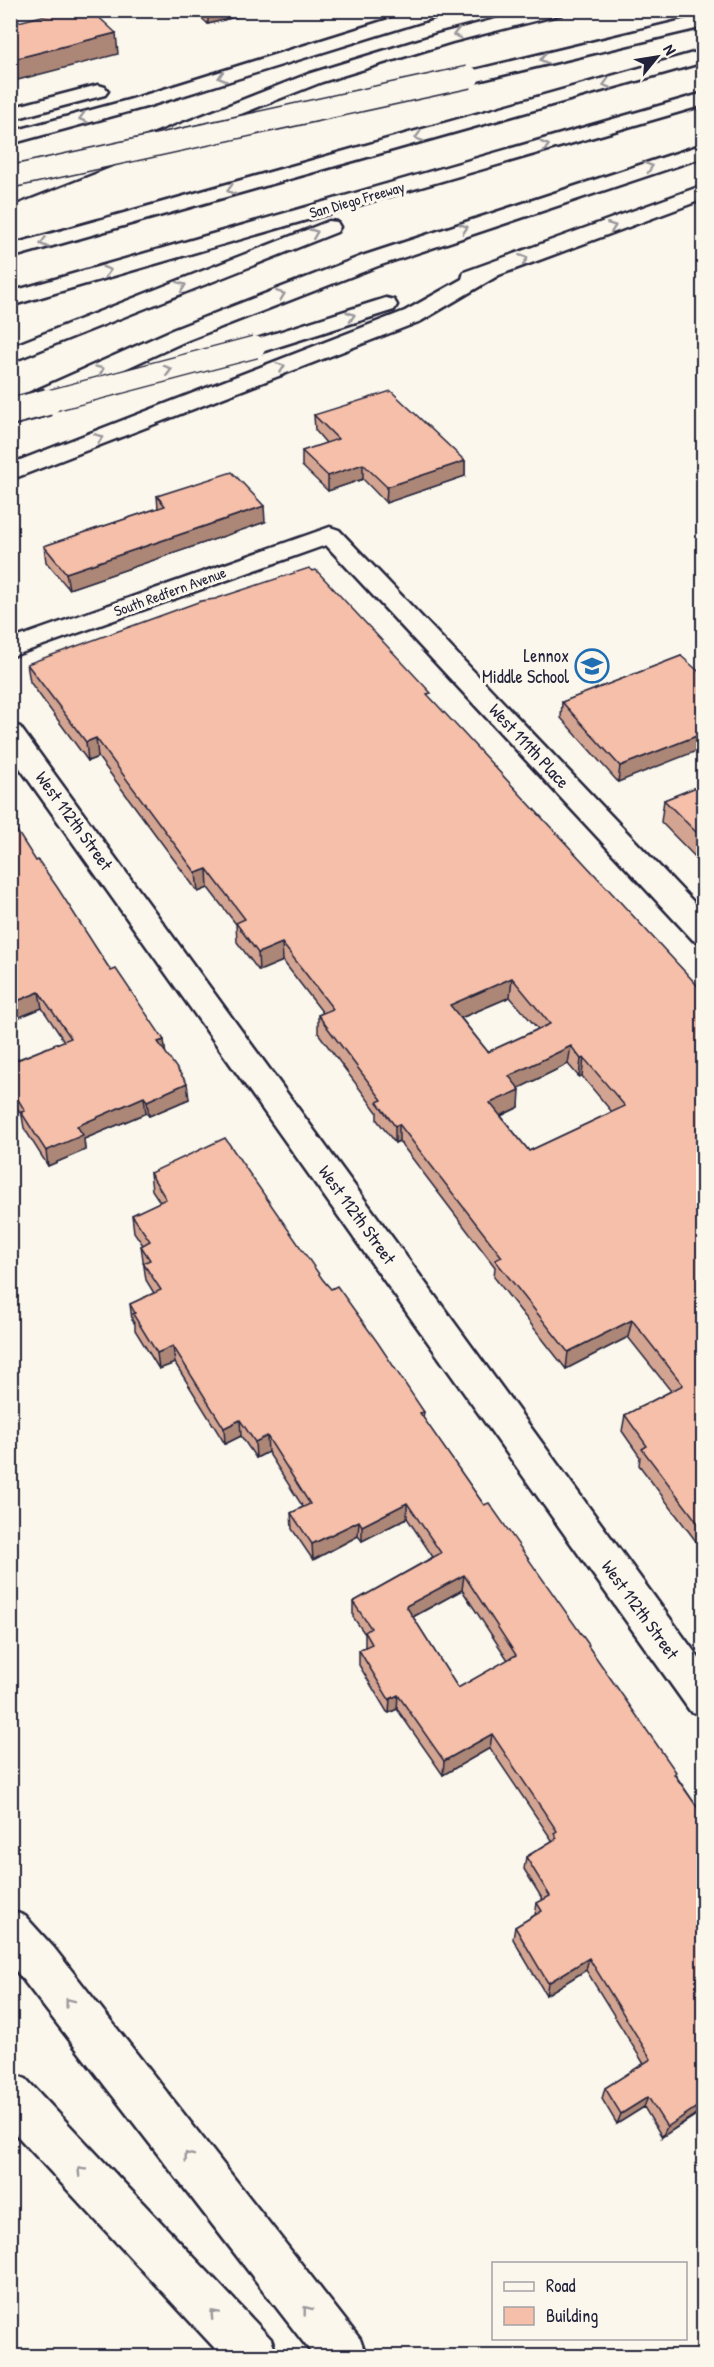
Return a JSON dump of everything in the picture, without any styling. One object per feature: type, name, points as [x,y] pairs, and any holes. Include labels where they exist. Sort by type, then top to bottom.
[{"type":"main road","points":[[10,21],[51,10]]},
{"type":"main road","points":[[177,72],[439,10]]},
{"type":"main road","points":[[10,138],[139,103],[439,10]]},
{"type":"main road","points":[[10,199],[315,78],[445,38],[555,10]]},
{"type":"main road","points":[[10,177],[469,77],[704,21]]},
{"type":"main road","points":[[10,252],[704,56]]},
{"type":"main road","points":[[10,155],[469,77]]},
{"type":"main road","points":[[10,280],[704,82]]},
{"type":"main road","points":[[10,114],[121,85]]},
{"type":"main road","name":"San Diego Freeway","points":[[10,299],[704,99]]},
{"type":"main road","points":[[10,413],[169,340],[370,261],[704,150]]},
{"type":"main road","points":[[10,355],[489,162]]},
{"type":"main road","points":[[10,413],[255,346],[491,271],[704,191]]},
{"type":"main road","points":[[10,473],[413,316],[491,271]]},
{"type":"main road","name":"South Redfern Avenue","points":[[10,649],[330,535]]},
{"type":"main road","name":"West 111th Place","points":[[330,535],[704,932]]},
{"type":"main road","name":"West 112th Street","points":[[10,733],[704,1698]]},
{"type":"main road","points":[[10,1931],[54,1982],[343,2356]]},
{"type":"main road","points":[[10,2095],[254,2356]]},
{"type":"building","points":[[66,10],[91,10],[116,33],[10,60],[10,24]]},
{"type":"building","points":[[391,391],[465,461],[387,487],[363,464],[328,476],[302,451],[338,439],[314,415]]},
{"type":"building","points":[[232,472],[264,506],[66,573],[44,546],[165,506],[157,496]]},
{"type":"building","points":[[309,568],[312,571],[316,570],[431,693],[427,694],[704,993],[704,1531],[642,1449],[647,1446],[625,1415],[683,1385],[632,1320],[568,1352],[495,1260],[502,1257],[399,1124],[395,1126],[377,1102],[382,1100],[318,1015],[333,1009],[282,943],[258,953],[236,923],[245,919],[207,869],[196,873],[96,738],[86,742],[27,664],[201,601],[215,599]],"holes":[[[512,978],[550,1024],[488,1052],[450,1005]],[[571,1046],[625,1106],[529,1151],[490,1103],[520,1090],[509,1076]]]},
{"type":"building","points":[[681,656],[704,676],[704,733],[620,766],[562,702]]},
{"type":"building","points":[[704,784],[704,840],[664,800]]},
{"type":"building","points":[[10,820],[36,861],[38,860],[57,887],[111,971],[116,969],[164,1040],[158,1042],[187,1083],[147,1101],[144,1097],[77,1126],[83,1135],[46,1151],[21,1112],[25,1111],[10,1086],[10,1063],[71,1038],[39,992],[10,1004]]},
{"type":"building","points":[[225,1138],[323,1280],[331,1289],[337,1286],[378,1343],[424,1412],[420,1413],[484,1505],[489,1503],[589,1645],[704,1817],[704,2102],[667,2127],[648,2097],[621,2114],[605,2088],[651,2059],[589,1958],[548,1983],[515,1927],[542,1911],[537,1903],[550,1896],[526,1857],[557,1838],[554,1833],[557,1831],[492,1734],[444,1761],[398,1695],[388,1698],[359,1650],[372,1644],[365,1632],[371,1628],[353,1602],[441,1553],[407,1503],[362,1526],[359,1521],[312,1544],[291,1513],[310,1504],[267,1436],[255,1442],[240,1420],[224,1428],[173,1346],[157,1353],[133,1314],[135,1313],[130,1304],[161,1290],[143,1263],[150,1260],[141,1246],[150,1241],[132,1215],[166,1199],[150,1173]],"holes":[[[464,1575],[516,1655],[458,1688],[406,1606]]]},
{"type":"place","name":"Lennox Middle School","points":[[592,666]]}]
